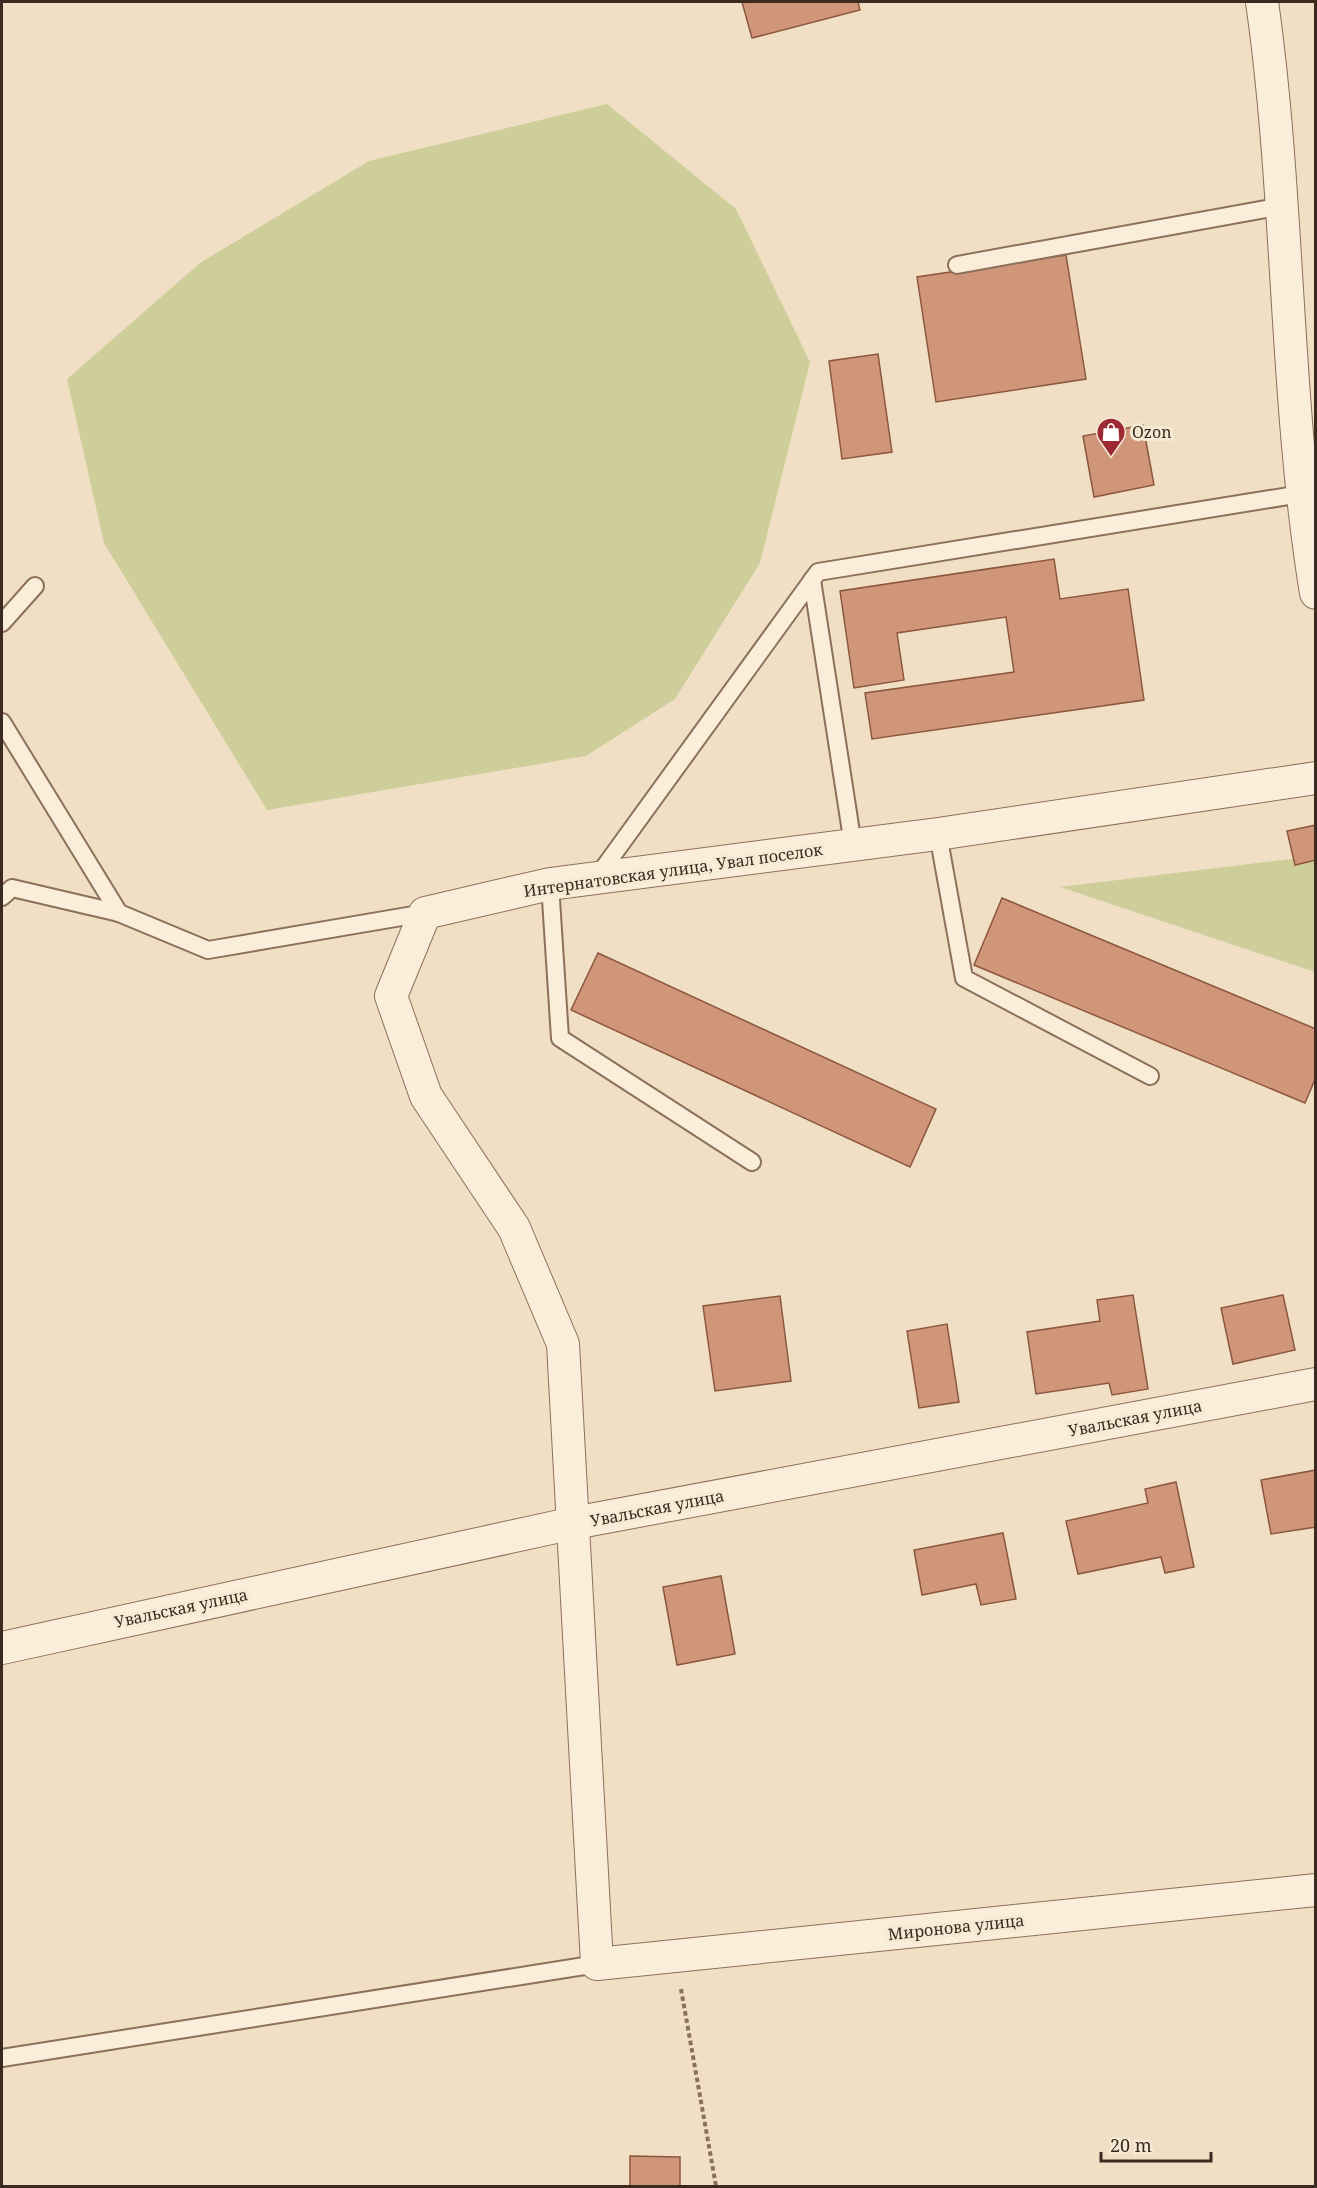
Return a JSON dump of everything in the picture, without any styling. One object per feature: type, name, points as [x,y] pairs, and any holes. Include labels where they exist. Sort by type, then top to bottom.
[{"type":"street","points":[[1262,2],[1282,206],[1301,494],[1316,593]]},
{"type":"street","name":"Интернатовская улица, Увал поселок","points":[[425,913],[550,884],[938,834],[1316,778]]},
{"type":"street","points":[[425,913],[391,996],[426,1096],[514,1228],[563,1344],[597,1964]]},
{"type":"street","name":"Увальская улица","points":[[2,1647],[574,1523],[1316,1384]]},
{"type":"street","name":"Миронова улица","points":[[597,1964],[1316,1890]]},
{"type":"lane","points":[[957,265],[1282,206]]},
{"type":"lane","points":[[596,878],[818,572],[1301,494]]},
{"type":"lane","points":[[812,580],[853,845]]},
{"type":"lane","points":[[2,623],[35,586]]},
{"type":"lane","points":[[2,722],[119,913]]},
{"type":"lane","points":[[938,834],[964,978],[1150,1076]]},
{"type":"lane","points":[[550,884],[560,1038],[752,1162]]},
{"type":"lane","name":"Интернатовская улица, Увал поселок","points":[[2,897],[12,888],[119,913],[208,950],[425,913]]},
{"type":"lane","points":[[2,2058],[597,1964]]},
{"type":"path","points":[[675,1956],[716,2187]]},
{"type":"green space","points":[[607,104],[736,209],[810,362],[760,563],[675,699],[586,756],[267,810],[104,543],[67,379],[200,263],[369,161]]},
{"type":"green space","points":[[1315,856],[1315,972],[1060,887]]},
{"type":"building","points":[[742,2],[858,2],[860,10],[752,38]]},
{"type":"building","points":[[1066,255],[1086,379],[936,402],[917,277]]},
{"type":"building","points":[[878,354],[892,452],[842,459],[829,361]]},
{"type":"building","points":[[1143,425],[1154,485],[1094,497],[1083,436]]},
{"type":"building","points":[[1054,559],[1060,599],[1128,589],[1144,700],[872,739],[865,693],[1014,672],[1006,617],[897,633],[904,680],[854,688],[840,591]]},
{"type":"building","points":[[1316,825],[1316,860],[1295,865],[1287,831]]},
{"type":"building","points":[[1002,898],[1316,1029],[1316,1077],[1305,1103],[974,965]]},
{"type":"building","points":[[598,953],[936,1109],[910,1167],[571,1010]]},
{"type":"building","points":[[1133,1295],[1148,1389],[1112,1395],[1109,1383],[1036,1394],[1027,1332],[1100,1321],[1097,1300]]},
{"type":"building","points":[[1283,1295],[1295,1350],[1233,1364],[1221,1308]]},
{"type":"building","points":[[780,1296],[791,1381],[715,1391],[703,1306]]},
{"type":"building","points":[[947,1324],[959,1402],[919,1408],[907,1331]]},
{"type":"building","points":[[1316,1470],[1316,1527],[1271,1534],[1261,1480]]},
{"type":"building","points":[[1176,1482],[1194,1567],[1165,1573],[1161,1557],[1078,1574],[1066,1521],[1148,1503],[1145,1489]]},
{"type":"building","points":[[1003,1533],[1016,1599],[981,1605],[976,1584],[922,1595],[914,1550]]},
{"type":"building","points":[[721,1576],[735,1654],[677,1665],[663,1587]]},
{"type":"building","points":[[630,2156],[680,2157],[680,2186],[630,2186]]},
{"type":"place","name":"Ozon","points":[[1111,458]]}]
